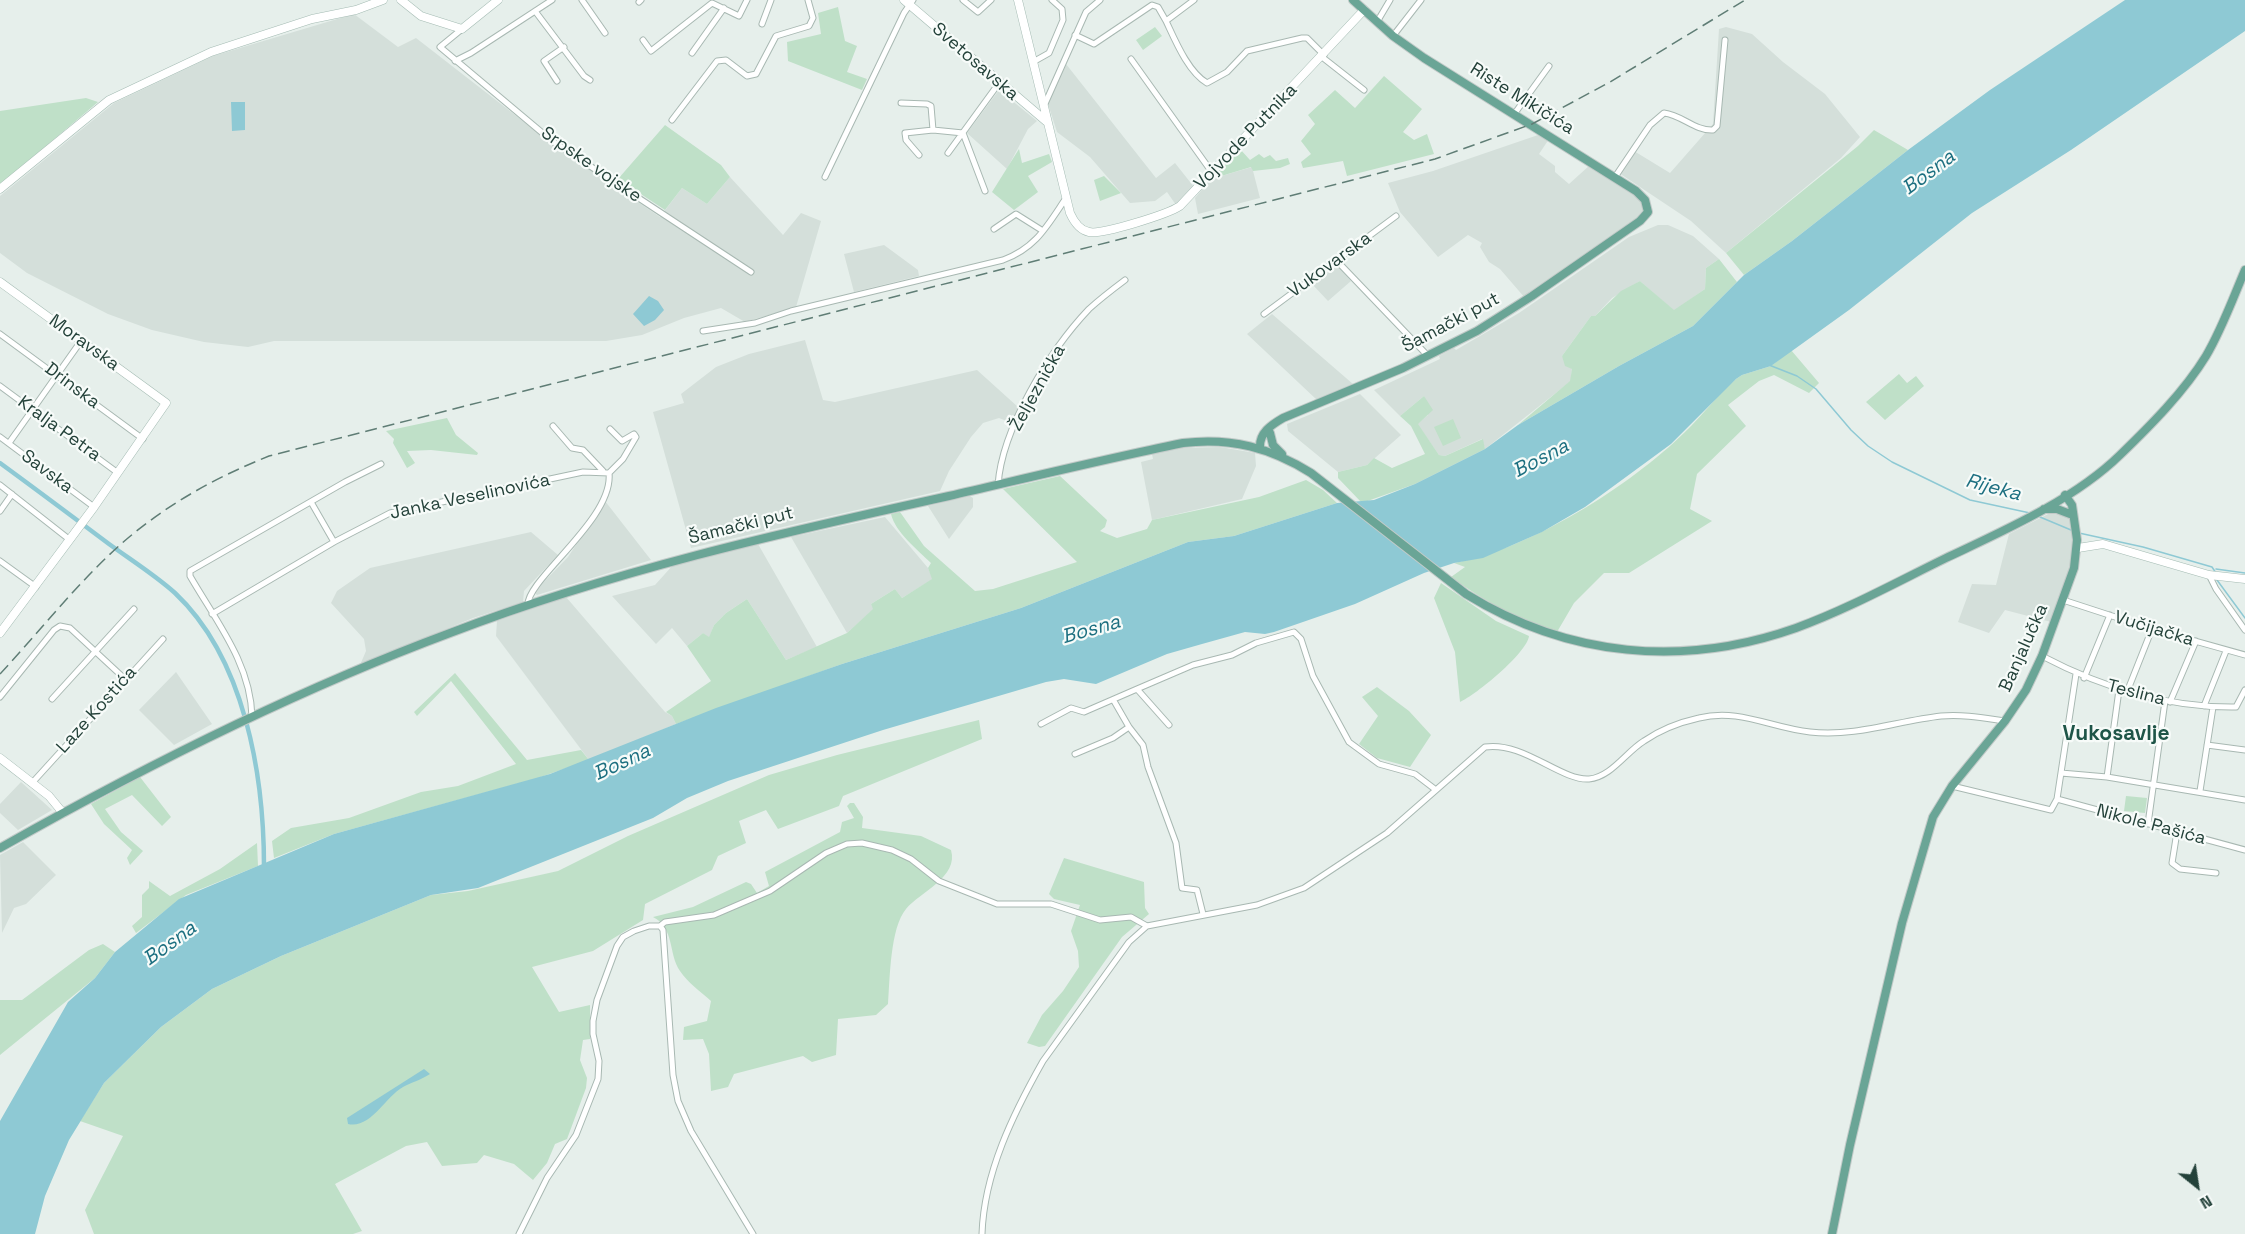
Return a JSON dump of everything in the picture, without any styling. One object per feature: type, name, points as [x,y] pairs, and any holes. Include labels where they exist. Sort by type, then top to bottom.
[{"type":"main road","name":"Riste Mikičića","points":[[1353,0],[1393,36],[1424,58],[1515,113],[1641,195],[1648,204],[1647,215],[1629,229]]},
{"type":"main road","name":"Šamački put","points":[[1275,422],[1428,356],[1495,320],[1629,229]]},
{"type":"main road","points":[[1270,434],[1273,445],[1287,458],[1311,473],[1436,573],[1475,600],[1518,624],[1571,641],[1646,651],[1703,649],[1771,636],[1813,621],[2023,520],[2098,474],[2119,457],[2177,394],[2208,353],[2245,270]]},
{"type":"main road","points":[[1260,448],[1267,443],[1275,422]]},
{"type":"main road","points":[[1260,448],[1263,435],[1275,422]]},
{"type":"main road","name":"Šamački put","points":[[0,848],[63,813],[239,723],[404,651],[528,605],[648,567],[730,545],[1183,443],[1220,441],[1260,448],[1287,458]]},
{"type":"main road","points":[[2077,544],[2072,502],[2082,484]]},
{"type":"main road","points":[[2065,495],[2072,502]]},
{"type":"main road","points":[[2065,495],[2073,518]]},
{"type":"main road","points":[[2039,511],[2057,509],[2073,518]]},
{"type":"main road","name":"Banjalučka","points":[[1832,1234],[1850,1145],[1917,867],[1933,817],[1952,786],[2005,721],[2026,690],[2042,656],[2063,600],[2074,568],[2077,544]]},
{"type":"street","points":[[0,189],[109,100],[211,52],[312,19],[356,10],[382,0]]},
{"type":"street","points":[[401,0],[421,16],[462,29],[498,0]]},
{"type":"street","points":[[455,60],[471,53],[552,0]]},
{"type":"street","points":[[582,0],[604,33]]},
{"type":"street","points":[[643,40],[651,51],[712,3],[739,16],[747,0]]},
{"type":"street","points":[[762,24],[771,0]]},
{"type":"street","points":[[672,120],[717,61],[726,60],[747,76],[756,74],[776,36],[809,26],[813,18],[808,0]]},
{"type":"street","points":[[963,0],[978,12],[991,0]]},
{"type":"street","points":[[703,331],[755,323],[791,311],[1003,260],[1023,253],[1043,231],[1066,198],[1018,0]]},
{"type":"street","points":[[1033,62],[1049,53],[1063,20],[1062,9],[1053,0]]},
{"type":"street","points":[[1044,106],[1086,12],[1100,0]]},
{"type":"street","points":[[1166,21],[1194,0]]},
{"type":"street","points":[[1377,22],[1390,0]]},
{"type":"street","points":[[1393,36],[1421,0]]},
{"type":"street","points":[[825,177],[909,1]]},
{"type":"street","name":"Svetosavska","points":[[909,1],[999,83],[1047,122]]},
{"type":"street","points":[[1075,35],[1094,44],[1152,5],[1158,7],[1176,42],[1200,79],[1207,83],[1227,72],[1247,51],[1304,38],[1364,90]]},
{"type":"street","points":[[692,53],[724,8]]},
{"type":"street","name":"Vojvode Putnika","points":[[1066,198],[1077,226],[1092,233],[1173,210],[1365,10]]},
{"type":"street","points":[[535,11],[584,76],[590,80]]},
{"type":"street","name":"Srpske vojske","points":[[462,29],[440,47],[552,141],[751,272]]},
{"type":"street","points":[[1615,177],[1650,125],[1664,113],[1674,114],[1701,129],[1713,130],[1717,126],[1725,40]]},
{"type":"street","points":[[557,81],[544,61],[564,47]]},
{"type":"street","points":[[1131,59],[1211,171]]},
{"type":"street","points":[[1515,113],[1549,66]]},
{"type":"street","points":[[948,153],[999,83]]},
{"type":"street","points":[[901,103],[931,106],[933,130]]},
{"type":"street","points":[[920,155],[904,134],[933,130],[963,133]]},
{"type":"street","points":[[963,133],[985,191]]},
{"type":"street","points":[[994,229],[1016,214],[1043,231]]},
{"type":"street","name":"Vukovarska","points":[[1264,314],[1396,216]]},
{"type":"street","points":[[1337,261],[1428,356]]},
{"type":"street","name":"Željeznička","points":[[998,485],[999,471],[1012,432],[1056,351],[1090,308],[1125,280]]},
{"type":"street","name":"Moravska","points":[[0,282],[163,399],[166,405],[143,439]]},
{"type":"street","name":"Drinska","points":[[0,334],[143,439]]},
{"type":"street","points":[[9,443],[81,341]]},
{"type":"street","name":"Kralja Petra","points":[[0,386],[118,473]]},
{"type":"street","points":[[528,605],[530,593],[567,552],[596,513],[608,488],[606,472],[583,450],[572,448],[553,426]]},
{"type":"street","points":[[606,472],[623,459],[636,437],[634,434],[622,441],[610,429]]},
{"type":"street","name":"Savska","points":[[0,437],[94,507]]},
{"type":"street","points":[[0,633],[143,439]]},
{"type":"street","points":[[250,718],[252,701],[242,666],[190,576],[190,571],[381,464]]},
{"type":"street","name":"Janka Veselinovića","points":[[212,614],[334,542],[390,513],[583,472],[606,472]]},
{"type":"street","points":[[0,485],[70,540]]},
{"type":"street","points":[[0,511],[12,494]]},
{"type":"street","points":[[311,502],[334,542]]},
{"type":"street","points":[[2077,544],[2103,544],[2211,575],[2245,579]]},
{"type":"street","points":[[0,561],[36,587]]},
{"type":"street","points":[[2211,575],[2216,589],[2245,630]]},
{"type":"street","name":"Vučijačka","points":[[2063,600],[2152,629],[2245,655]]},
{"type":"street","points":[[52,699],[95,649],[134,609]]},
{"type":"street","points":[[2084,678],[2110,615]]},
{"type":"street","points":[[0,697],[56,627],[70,628],[125,679]]},
{"type":"street","points":[[2127,692],[2152,629]]},
{"type":"street","points":[[1041,724],[1071,708],[1084,712],[1193,665],[1232,655],[1256,643],[1293,632],[1300,639],[1313,676],[1349,742],[1379,764],[1416,774],[1436,790]]},
{"type":"street","name":"Laze Kostića","points":[[32,783],[163,639]]},
{"type":"street","points":[[2148,824],[2168,701],[2196,641]]},
{"type":"street","points":[[2204,706],[2226,651]]},
{"type":"street","name":"Teslina","points":[[2042,656],[2084,678],[2119,690],[2168,701],[2213,707],[2236,706],[2245,690]]},
{"type":"street","points":[[1952,786],[2049,811],[2053,808],[2061,773],[2076,674]]},
{"type":"street","points":[[1137,689],[1170,725]]},
{"type":"street","points":[[2107,777],[2119,690]]},
{"type":"street","points":[[1114,701],[1129,728],[1143,745],[1148,767],[1173,833],[1182,888],[1197,890],[1200,893],[1203,914]]},
{"type":"street","points":[[2200,791],[2213,707]]},
{"type":"street","points":[[982,1234],[990,1176],[1033,1079],[1129,942],[1148,926],[1257,905],[1304,888],[1387,833],[1472,756],[1490,747],[1526,755],[1574,777],[1589,779],[1598,777],[1655,734],[1718,713],[1741,715],[1823,733],[1868,730],[1942,716],[2005,721]]},
{"type":"street","points":[[1075,754],[1113,738],[1129,728]]},
{"type":"street","points":[[2207,745],[2245,750]]},
{"type":"street","points":[[0,758],[55,802],[63,813]]},
{"type":"street","points":[[2061,773],[2107,777],[2245,800]]},
{"type":"street","name":"Nikole Pašića","points":[[2056,799],[2245,850]]},
{"type":"street","points":[[2177,832],[2172,863],[2180,869],[2216,873]]},
{"type":"street","points":[[519,1234],[547,1178],[576,1135],[598,1079],[599,1061],[593,1034],[597,1000],[617,946],[623,937],[634,931],[649,926],[660,926],[665,922],[714,915],[770,891],[836,848],[862,843],[892,850],[911,859],[939,881],[997,904],[1051,903],[1100,920],[1131,917],[1148,926]]},
{"type":"street","points":[[660,926],[663,930],[673,1075],[678,1101],[692,1131],[753,1234]]},
{"type":"shaded area","points":[[354,14],[398,47],[416,38],[555,146],[660,217],[682,188],[707,204],[730,177],[783,235],[801,213],[821,221],[796,307],[745,322],[721,308],[684,318],[642,335],[606,341],[274,341],[248,347],[204,342],[152,330],[108,314],[27,273],[0,253],[0,196],[114,103],[213,56]]},
{"type":"shaded area","points":[[1726,27],[1752,34],[1783,62],[1825,94],[1860,137],[1841,158],[1726,253],[1691,221],[1619,173],[1634,151],[1670,173],[1713,124],[1719,29]]},
{"type":"shaded area","points":[[1066,64],[1156,178],[1175,163],[1194,187],[1176,205],[1167,192],[1155,201],[1130,203],[1090,157],[1057,132],[1048,104]]},
{"type":"shaded area","points":[[999,90],[1037,121],[1028,129],[1007,169],[967,133]]},
{"type":"shaded area","points":[[1541,134],[1549,139],[1539,154],[1555,166],[1555,172],[1569,184],[1590,165],[1643,201],[1644,210],[1643,215],[1525,298],[1500,269],[1489,262],[1480,247],[1482,243],[1468,235],[1438,257],[1400,212],[1388,183],[1433,171]]},
{"type":"shaded area","points":[[1252,167],[1260,198],[1198,214],[1195,198],[1215,174],[1218,177]]},
{"type":"shaded area","points":[[1658,225],[1668,225],[1693,236],[1719,259],[1706,268],[1705,289],[1674,311],[1640,281],[1612,298],[1595,316],[1591,316],[1562,356],[1572,369],[1571,381],[1485,449],[1482,439],[1445,456],[1439,455],[1417,424],[1428,415],[1424,396],[1400,416],[1374,390],[1440,359],[1439,356],[1454,348],[1456,350],[1519,313],[1629,237]]},
{"type":"shaded area","points":[[884,245],[918,270],[919,276],[854,292],[844,254]]},
{"type":"shaded area","points":[[1337,265],[1351,281],[1328,301],[1312,284]]},
{"type":"shaded area","points":[[1272,314],[1353,384],[1317,400],[1247,334]]},
{"type":"shaded area","points":[[805,340],[823,400],[835,402],[977,370],[1018,407],[1012,423],[999,418],[983,423],[949,471],[940,491],[691,548],[653,412],[684,403],[681,394],[716,367],[749,354]]},
{"type":"shaded area","points":[[1360,394],[1401,435],[1367,465],[1338,472],[1288,431],[1287,424]]},
{"type":"shaded area","points":[[1220,447],[1255,453],[1256,466],[1242,499],[1152,520],[1141,462],[1153,459],[1152,454],[1182,448]]},
{"type":"shaded area","points":[[970,496],[973,498],[973,507],[949,539],[928,506]]},
{"type":"shaded area","points":[[605,501],[651,560],[537,595],[534,592],[568,557]]},
{"type":"shaded area","points":[[2052,512],[2062,513],[2069,517],[2075,539],[2073,557],[2051,622],[2005,610],[1989,633],[1958,622],[1972,584],[1996,585],[2009,534]]},
{"type":"shaded area","points":[[885,517],[928,568],[933,579],[902,598],[895,589],[871,604],[874,609],[847,633],[791,537]]},
{"type":"shaded area","points":[[531,532],[558,555],[524,591],[523,602],[473,618],[360,665],[366,651],[364,639],[331,603],[337,591],[370,568]]},
{"type":"shaded area","points":[[758,544],[817,647],[786,660],[747,599],[726,613],[714,625],[709,638],[703,633],[687,646],[672,628],[656,644],[612,596],[655,585],[673,565]]},
{"type":"shaded area","points":[[566,597],[665,712],[672,716],[676,724],[589,760],[496,636],[497,621]]},
{"type":"shaded area","points":[[176,672],[212,724],[174,745],[139,710]]},
{"type":"shaded area","points":[[21,782],[52,810],[18,830],[0,813],[0,804]]},
{"type":"shaded area","points":[[23,842],[56,875],[26,904],[14,908],[2,933],[0,855]]},
{"type":"green space","points":[[838,7],[845,41],[857,46],[847,72],[867,79],[862,90],[788,61],[787,42],[821,34],[818,13]]},
{"type":"green space","points":[[1155,27],[1162,36],[1143,50],[1136,40]]},
{"type":"green space","points":[[1384,76],[1422,109],[1403,132],[1414,140],[1427,134],[1434,154],[1347,176],[1343,161],[1303,168],[1301,162],[1311,154],[1301,141],[1315,124],[1308,115],[1335,90],[1355,108]]},
{"type":"green space","points":[[86,98],[98,102],[0,185],[0,111]]},
{"type":"green space","points":[[665,125],[721,165],[730,177],[707,204],[682,188],[665,210],[618,179]]},
{"type":"green space","points":[[1874,130],[1908,150],[1792,241],[1744,275],[1726,253],[1858,146]]},
{"type":"green space","points":[[1019,149],[1022,163],[1049,154],[1052,162],[1028,176],[1038,192],[1014,210],[992,192]]},
{"type":"green space","points":[[1240,149],[1250,160],[1259,154],[1264,158],[1270,155],[1276,161],[1288,158],[1290,164],[1280,168],[1253,171],[1251,167],[1218,177],[1215,174]]},
{"type":"green space","points":[[1104,176],[1121,193],[1100,201],[1094,180]]},
{"type":"green space","points":[[1719,259],[1737,282],[1693,326],[1518,425],[1570,381],[1572,369],[1565,366],[1562,356],[1591,316],[1595,316],[1621,291],[1640,281],[1674,310],[1705,289],[1706,268]]},
{"type":"green space","points":[[1791,350],[1819,383],[1809,393],[1774,375],[1759,381],[1728,405],[1746,426],[1697,474],[1690,509],[1712,521],[1629,573],[1604,573],[1574,603],[1557,632],[1502,609],[1451,577],[1465,567],[1454,563],[1483,556],[1546,530],[1608,493],[1662,453],[1736,379],[1771,366]]},
{"type":"green space","points":[[1899,374],[1907,383],[1916,376],[1924,386],[1885,420],[1866,402]]},
{"type":"green space","points":[[1424,396],[1433,410],[1418,424],[1439,455],[1445,456],[1483,439],[1485,449],[1415,484],[1362,503],[1338,478],[1338,472],[1367,465],[1374,458],[1392,468],[1425,454],[1411,426],[1400,416]]},
{"type":"green space","points":[[447,418],[456,435],[478,453],[477,455],[431,450],[407,451],[415,463],[407,468],[393,443],[394,439],[386,431]]},
{"type":"green space","points":[[1453,419],[1461,438],[1443,446],[1434,427]]},
{"type":"green space","points":[[1060,476],[1107,520],[1105,527],[1100,531],[1117,538],[1147,529],[1152,520],[1259,497],[1306,480],[1323,490],[1337,503],[1234,536],[1188,542],[1021,608],[842,664],[676,724],[672,716],[666,712],[711,681],[687,646],[703,633],[709,637],[714,625],[726,613],[747,599],[786,660],[847,633],[873,609],[871,604],[895,589],[902,598],[932,579],[928,568],[931,563],[902,534],[891,514],[900,512],[924,546],[975,591],[993,589],[1077,562],[1003,489]]},
{"type":"green space","points":[[1441,583],[1496,621],[1529,636],[1511,663],[1488,683],[1460,702],[1455,652],[1434,598]]},
{"type":"green space","points":[[455,673],[527,760],[581,750],[589,760],[538,778],[334,834],[274,858],[272,841],[291,828],[349,818],[421,792],[458,786],[516,764],[451,681],[417,716],[414,712]]},
{"type":"green space","points":[[1377,687],[1409,711],[1431,735],[1410,767],[1377,758],[1359,744],[1378,716],[1362,697]]},
{"type":"green space","points":[[979,720],[982,739],[843,796],[839,806],[778,829],[766,810],[739,821],[746,843],[718,856],[712,870],[645,904],[643,920],[593,951],[532,967],[559,1012],[590,1005],[590,1039],[583,1040],[580,1060],[587,1078],[586,1088],[567,1139],[555,1144],[547,1163],[533,1180],[514,1164],[484,1155],[477,1163],[442,1166],[427,1142],[406,1146],[335,1184],[362,1231],[353,1234],[94,1234],[85,1210],[123,1136],[80,1121],[104,1083],[161,1027],[212,989],[281,956],[431,895],[468,891],[558,871],[628,836],[769,775],[837,755]]},
{"type":"green space","points":[[140,777],[171,817],[162,826],[132,795],[105,809],[121,832],[143,851],[130,865],[127,858],[132,850],[104,824],[91,804]]},
{"type":"green space","points":[[2126,796],[2147,798],[2145,813],[2124,811]]},
{"type":"green space","points":[[854,803],[863,817],[862,828],[921,836],[951,850],[952,860],[944,876],[912,903],[901,918],[892,954],[888,1004],[876,1015],[838,1019],[836,1055],[812,1062],[803,1056],[734,1074],[728,1087],[711,1091],[709,1054],[703,1039],[683,1040],[684,1027],[707,1021],[711,1001],[680,971],[665,928],[653,917],[693,907],[746,882],[751,884],[757,893],[769,886],[765,872],[840,832],[842,822],[854,818],[847,806]]},
{"type":"green space","points":[[257,843],[258,866],[186,895],[136,933],[132,926],[142,917],[142,895],[149,888],[149,881],[170,896],[220,869]]},
{"type":"green space","points":[[1064,858],[1144,882],[1145,908],[1149,914],[1122,937],[1045,1046],[1039,1047],[1027,1043],[1042,1015],[1063,991],[1079,967],[1078,951],[1071,931],[1080,905],[1054,899],[1049,894]]},
{"type":"green space","points":[[103,944],[115,952],[95,978],[0,1055],[0,1000],[22,1000],[89,950]]},
{"type":"water","name":"Bosna","points":[[2125,0],[2245,0],[2245,31],[2071,150],[1972,213],[1849,310],[1771,366],[1736,379],[1671,444],[1585,507],[1542,532],[1483,558],[1454,563],[1424,573],[1355,604],[1274,632],[1265,634],[1245,632],[1167,654],[1096,684],[1064,679],[1046,682],[883,730],[728,781],[687,798],[653,818],[478,888],[431,895],[281,956],[212,989],[161,1027],[104,1083],[69,1140],[45,1196],[35,1234],[0,1234],[0,1121],[68,1002],[95,978],[115,952],[179,899],[334,834],[550,774],[716,708],[842,664],[1021,608],[1188,542],[1234,536],[1337,503],[1374,500],[1415,484],[1485,449],[1518,425],[1693,326],[1744,275],[1792,241],[1908,150],[1990,90]]},
{"type":"water","points":[[231,102],[245,102],[245,130],[232,131]]},
{"type":"water","points":[[649,296],[658,301],[664,310],[655,320],[644,326],[633,314]]},
{"type":"water","points":[[424,1069],[430,1074],[396,1092],[371,1117],[364,1122],[348,1124],[347,1118]]},
{"type":"waterway","name":"Rijeka","points":[[1769,365],[1797,376],[1816,389],[1851,430],[1868,446],[1892,462],[1970,500],[2030,513]]},
{"type":"waterway","points":[[0,463],[159,580],[175,593],[199,620],[234,684],[246,720],[260,795],[264,867]]},
{"type":"waterway","name":"Rijeka","points":[[2040,517],[2071,530]]},
{"type":"waterway","name":"Rijeka","points":[[2079,533],[2143,547],[2212,567],[2216,573]]},
{"type":"waterway","points":[[2216,569],[2245,573]]},
{"type":"waterway","name":"Rijeka","points":[[2217,580],[2245,618]]},
{"type":"railway","points":[[0,674],[78,587],[111,553],[144,525],[195,491],[269,456],[1435,159],[1532,124],[1610,82],[1745,0]]},
{"type":"district","name":"Vukosavlje","points":[[2116,734]]}]
